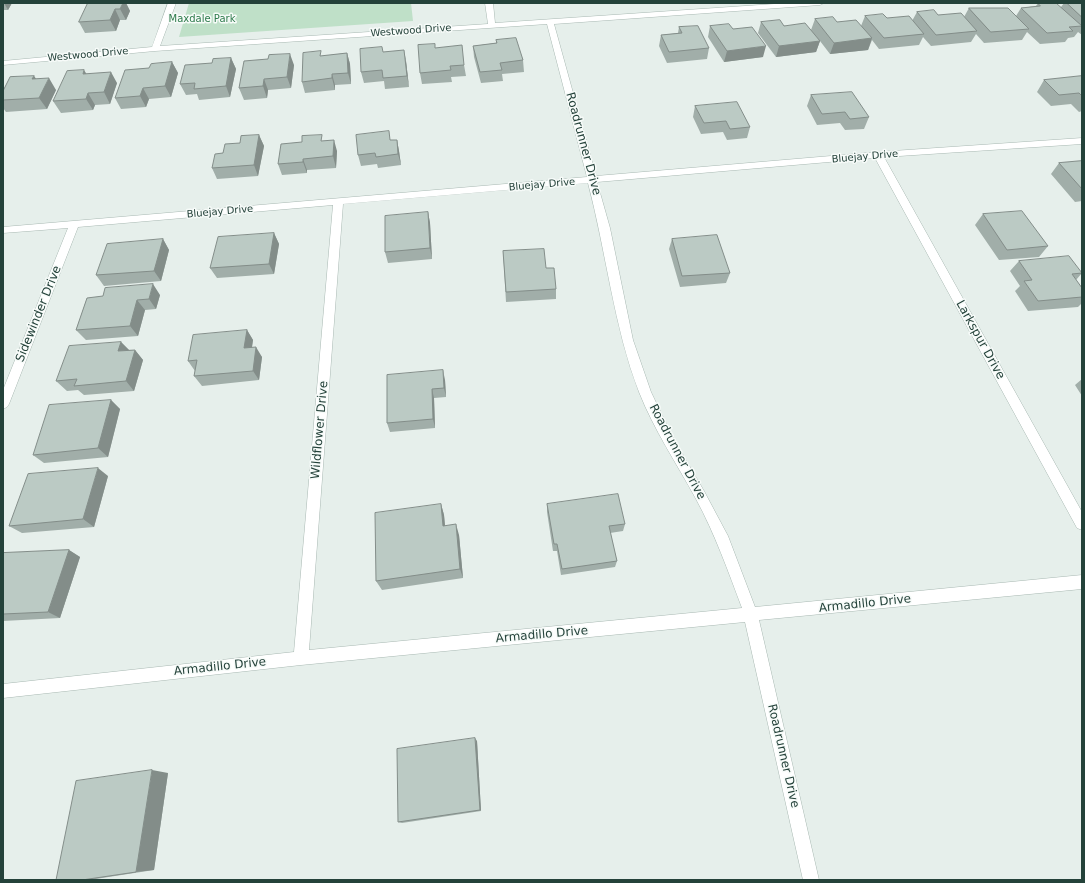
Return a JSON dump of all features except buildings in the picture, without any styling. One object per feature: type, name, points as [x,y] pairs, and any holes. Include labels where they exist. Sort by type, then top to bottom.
[{"type":"street","points":[[154,49],[172,3]]},
{"type":"street","points":[[489,3],[492,25]]},
{"type":"street","name":"Westwood Drive","points":[[3,63],[154,49],[820,3]]},
{"type":"street","name":"Roadrunner Drive","points":[[550,21],[605,228],[628,340],[645,392],[669,442],[700,495],[723,540],[752,615],[811,880]]},
{"type":"street","name":"Bluejay Drive","points":[[3,230],[878,155],[1082,141]]},
{"type":"street","name":"Larkspur Drive","points":[[878,155],[1082,524]]},
{"type":"street","name":"Wildflower Drive","points":[[301,658],[338,202]]},
{"type":"street","name":"Sidewinder Drive","points":[[3,404],[74,224]]},
{"type":"street","name":"Armadillo Drive","points":[[3,691],[301,658],[1082,582]]},
{"type":"green space","name":"Maxdale Park","points":[[189,3],[411,3],[413,21],[179,37]]}]
